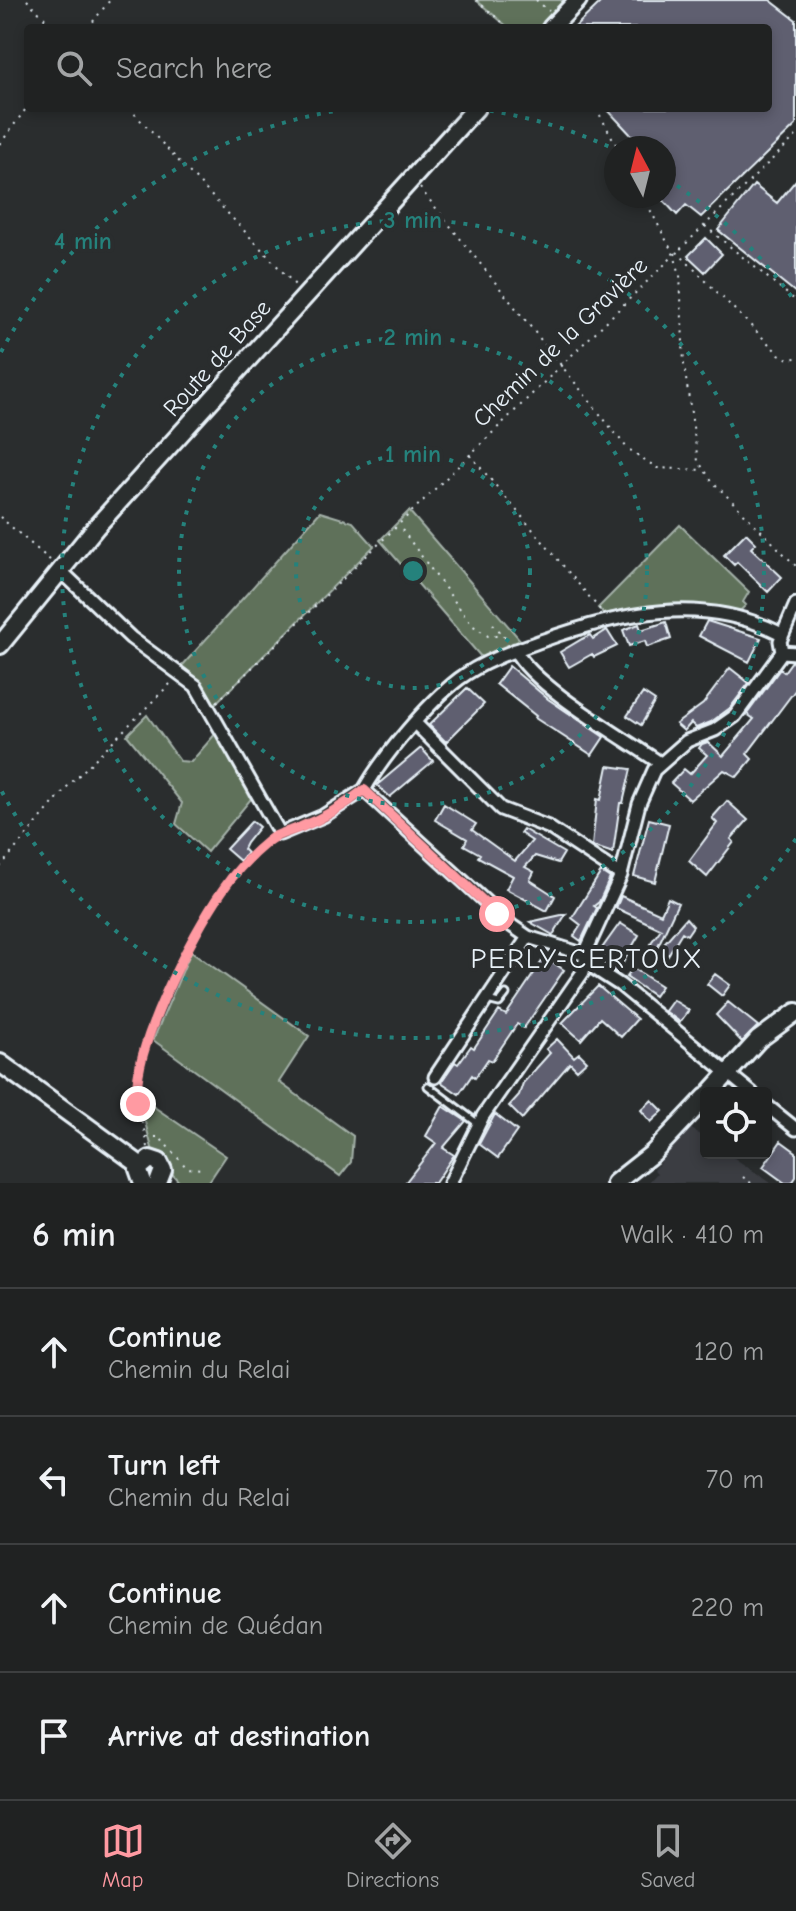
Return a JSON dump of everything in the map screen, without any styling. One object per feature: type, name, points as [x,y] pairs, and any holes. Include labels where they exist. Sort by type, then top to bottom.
[{"type":"main road","points":[[555,24],[578,0]]},
{"type":"main road","name":"Route de Base","points":[[0,645],[60,570],[472,112]]},
{"type":"main road","points":[[715,1087],[758,1040],[796,1012]]},
{"type":"main road","points":[[0,1063],[140,1165]]},
{"type":"main road","points":[[615,1183],[653,1153],[700,1103]]},
{"type":"main road","points":[[143,1183],[138,1173],[140,1165],[150,1159],[159,1162],[163,1170],[162,1182]]},
{"type":"street","points":[[60,570],[131,638],[196,686],[280,834],[311,823],[364,790],[416,724],[460,678],[515,650],[608,619],[640,613],[708,610],[759,622],[782,634]]},
{"type":"street","points":[[450,1183],[478,1123],[586,959],[621,875],[644,790],[660,763],[687,741],[715,730],[735,716],[782,652],[782,634],[796,604]]},
{"type":"street","points":[[515,650],[520,659],[556,690],[660,763]]},
{"type":"street","points":[[782,652],[796,653]]},
{"type":"street","points":[[416,724],[501,809],[548,827],[621,875]]},
{"type":"street","points":[[364,790],[385,806],[467,888],[528,937],[586,959],[744,1087]]},
{"type":"street","points":[[432,1082],[528,937]]},
{"type":"street","points":[[772,1110],[796,1129]]},
{"type":"lane","points":[[486,999],[499,1003],[506,994]]},
{"type":"lane","points":[[432,1082],[478,1123]]},
{"type":"path","points":[[27,0],[50,24]]},
{"type":"path","points":[[91,24],[110,0]]},
{"type":"path","points":[[476,0],[504,24]]},
{"type":"path","points":[[536,0],[555,24]]},
{"type":"path","points":[[0,144],[24,111]]},
{"type":"path","points":[[133,112],[293,284]]},
{"type":"path","points":[[598,112],[611,136]]},
{"type":"path","name":"Chemin de la Gravière","points":[[211,708],[796,136]]},
{"type":"path","points":[[411,177],[639,459],[663,470],[703,470]]},
{"type":"path","points":[[650,208],[675,253],[779,354],[788,359],[796,358]]},
{"type":"path","points":[[704,225],[796,301]]},
{"type":"path","points":[[675,253],[682,287],[684,365],[694,444],[703,470],[796,566]]},
{"type":"path","points":[[469,453],[483,474],[608,619]]},
{"type":"path","points":[[0,517],[60,570]]},
{"type":"path","points":[[393,528],[403,531],[478,631],[488,636],[504,636]]},
{"type":"path","points":[[493,624],[515,650]]},
{"type":"path","points":[[0,867],[67,787],[180,672]]},
{"type":"path","points":[[204,1169],[187,1168],[159,1137],[146,1138],[136,1084],[140,1063],[167,995],[222,891],[268,840],[280,834]]},
{"type":"path","points":[[743,1177],[751,1183]]},
{"type":"shaded area","points":[[689,1127],[700,1135],[700,1159],[736,1159],[771,1183],[648,1183],[657,1173],[654,1170]]},
{"type":"green space","points":[[476,0],[565,0],[543,24],[504,24]]},
{"type":"green space","points":[[409,511],[522,642],[482,658],[380,540]]},
{"type":"green space","points":[[320,512],[353,522],[374,546],[214,705],[200,681],[182,666]]},
{"type":"green space","points":[[680,525],[749,592],[743,602],[746,605],[740,611],[672,605],[604,614],[598,608]]},
{"type":"green space","points":[[147,715],[180,761],[191,762],[216,733],[251,799],[207,852],[176,824],[182,803],[127,735]]},
{"type":"green space","points":[[191,951],[309,1036],[279,1082],[353,1136],[351,1162],[340,1176],[153,1040]]},
{"type":"green space","points":[[138,1096],[226,1156],[208,1183],[180,1183],[153,1152]]},
{"type":"building","points":[[603,0],[770,0],[796,20],[796,125],[701,217],[686,205],[677,215],[670,208],[676,208],[676,136],[632,136],[610,112],[772,112],[772,24],[578,24]]},
{"type":"building","points":[[796,180],[796,293],[718,230],[754,185],[777,203]]},
{"type":"building","points":[[706,238],[722,254],[705,272],[688,256]]},
{"type":"building","points":[[746,533],[756,543],[751,548],[782,577],[768,592],[737,562],[734,565],[724,555]]},
{"type":"building","points":[[707,621],[761,638],[749,662],[699,636]]},
{"type":"building","points":[[666,622],[671,639],[647,647],[645,641],[629,646],[623,630],[639,624],[641,630]]},
{"type":"building","points":[[607,630],[617,646],[594,657],[592,654],[569,667],[560,652],[590,635],[593,639]]},
{"type":"building","points":[[792,661],[796,661],[796,689],[747,754],[752,759],[737,777],[724,770],[690,800],[671,783],[684,769],[690,774],[707,755],[699,748],[702,744],[708,742],[723,756],[754,719],[747,714],[780,669],[784,672]]},
{"type":"building","points":[[509,666],[548,699],[604,737],[592,755],[535,718],[496,684]]},
{"type":"building","points":[[730,668],[749,683],[730,708],[711,722],[696,728],[691,723],[684,731],[676,724],[703,704]]},
{"type":"building","points":[[467,688],[484,704],[446,742],[429,725]]},
{"type":"building","points":[[643,693],[655,701],[641,725],[627,716]]},
{"type":"building","points":[[421,748],[433,761],[390,797],[377,785]]},
{"type":"building","points":[[608,766],[631,769],[623,803],[620,803],[613,853],[592,846],[597,799],[601,800]]},
{"type":"building","points":[[727,801],[748,820],[731,839],[734,842],[707,877],[689,861],[717,823],[712,818]]},
{"type":"building","points":[[444,804],[476,824],[472,830],[515,861],[532,841],[520,833],[523,829],[564,853],[558,863],[535,856],[525,867],[534,872],[530,880],[555,896],[547,911],[506,889],[513,876],[478,857],[480,854],[464,845],[467,839],[435,820]]},
{"type":"building","points":[[649,819],[669,824],[655,882],[634,876]]},
{"type":"building","points":[[252,821],[259,827],[246,843],[243,849],[247,853],[240,861],[226,849]]},
{"type":"building","points":[[601,872],[610,878],[594,906],[597,908],[581,941],[574,936],[581,925],[572,918]]},
{"type":"building","points":[[621,896],[661,914],[668,898],[678,903],[657,948],[650,944],[661,929],[616,908]]},
{"type":"building","points":[[566,914],[553,935],[530,922]]},
{"type":"building","points":[[686,918],[693,926],[687,935],[682,932],[668,955],[659,949]]},
{"type":"building","points":[[620,923],[639,935],[617,973],[595,958]]},
{"type":"building","points":[[545,957],[564,970],[524,1028],[517,1024],[492,1061],[488,1059],[475,1078],[472,1075],[459,1094],[441,1082],[455,1062],[458,1064],[471,1046],[474,1048],[499,1011],[506,1015]]},
{"type":"building","points":[[633,968],[661,986],[654,996],[626,977]]},
{"type":"building","points":[[715,974],[730,985],[722,996],[707,984]]},
{"type":"building","points":[[598,986],[637,1019],[621,1037],[600,1018],[581,1040],[562,1023]]},
{"type":"building","points":[[673,1000],[689,1010],[680,1022],[665,1011]]},
{"type":"building","points":[[728,1002],[758,1026],[742,1042],[716,1015]]},
{"type":"building","points":[[557,1039],[574,1057],[579,1053],[587,1061],[577,1070],[570,1063],[522,1119],[509,1106],[519,1095],[523,1083],[550,1053],[546,1049]]},
{"type":"building","points":[[652,1100],[663,1111],[651,1122],[641,1110]]},
{"type":"building","points":[[443,1106],[466,1121],[443,1148],[454,1155],[435,1183],[405,1183],[436,1143],[426,1136]]},
{"type":"building","points":[[495,1114],[517,1131],[498,1158],[479,1144]]},
{"type":"building","points":[[781,1141],[796,1152],[796,1177],[792,1183],[785,1183],[763,1167],[772,1159]]},
{"type":"district","name":"PERLY-CERTOUX","points":[[587,959]]},
{"type":"route","points":[[138,1104],[136,1084],[140,1063],[188,949],[231,878],[268,840],[299,829],[347,804],[364,790],[385,806],[497,914]]}]
